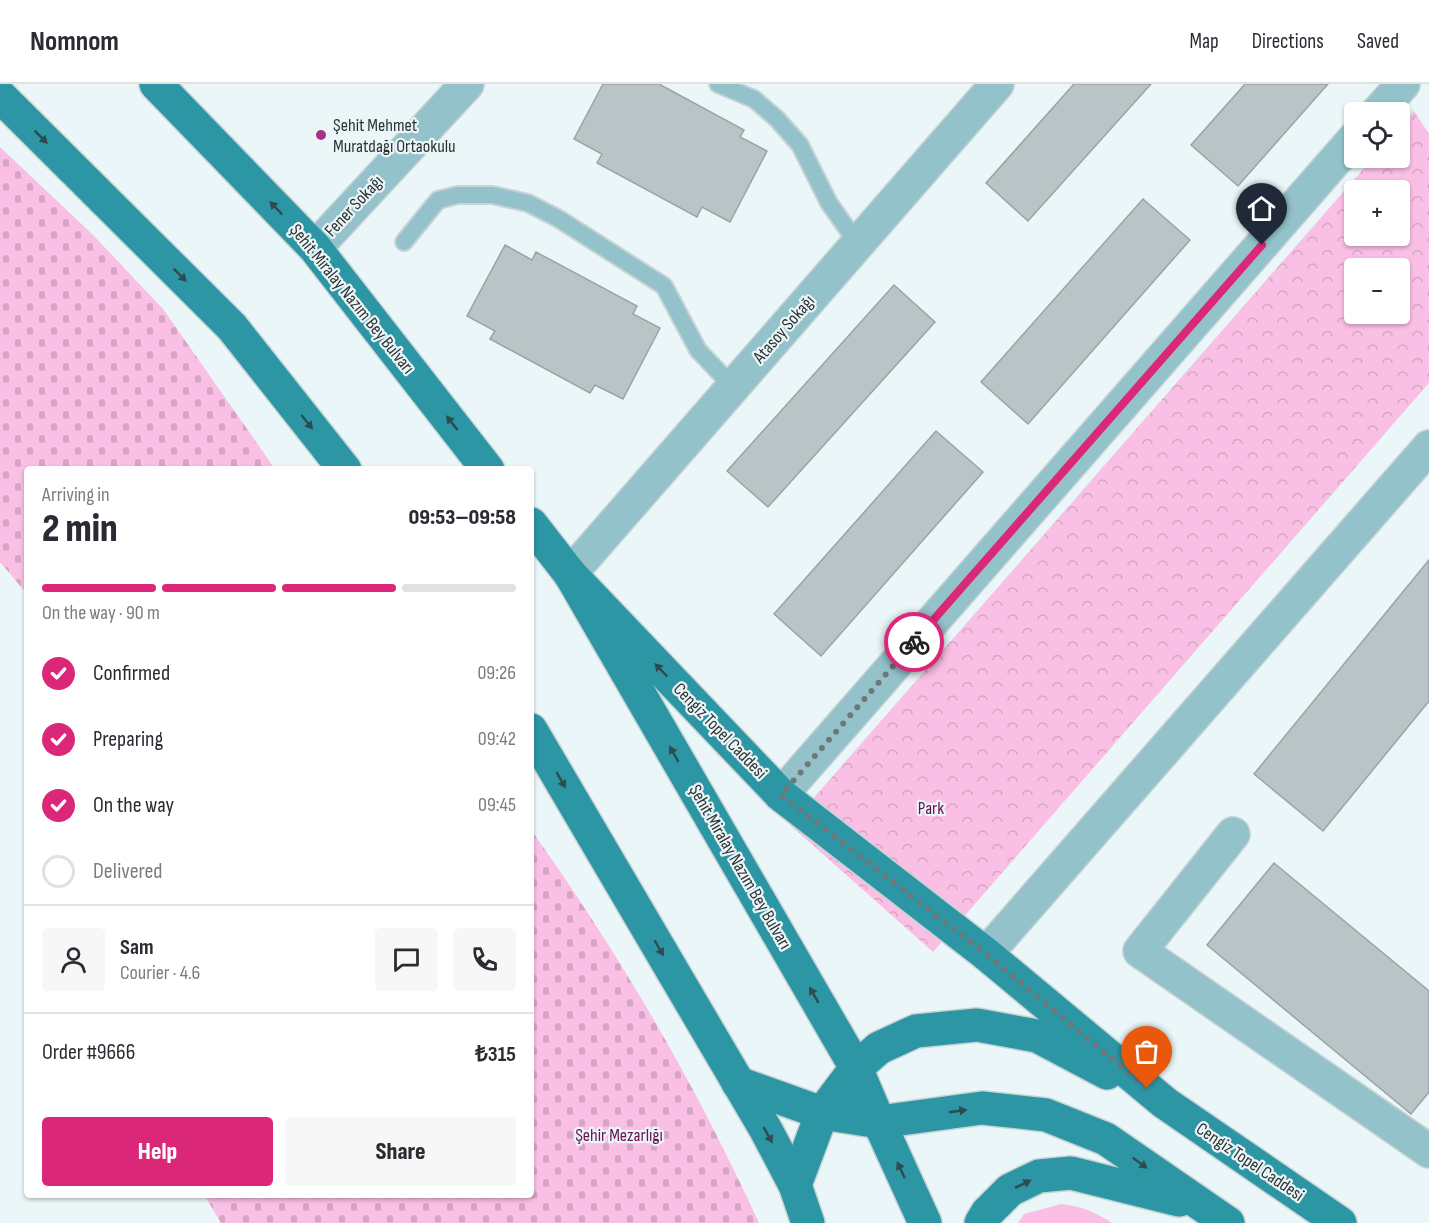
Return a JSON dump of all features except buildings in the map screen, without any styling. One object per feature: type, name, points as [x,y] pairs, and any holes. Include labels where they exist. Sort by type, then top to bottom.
[{"type":"main road","name":"Şehit Miralay Nazım Bey Bulvarı","points":[[156,84],[315,248],[485,466]]},
{"type":"main road","points":[[0,96],[232,327],[342,466]]},
{"type":"main road","name":"Şehit Miralay Nazım Bey Bulvarı","points":[[534,528],[570,574],[856,1068],[925,1223]]},
{"type":"main road","name":"Cengiz Topel Caddesi","points":[[570,574],[781,795],[986,954],[1164,1103],[1340,1223]]},
{"type":"main road","points":[[534,735],[766,1130],[795,1185],[808,1223]]},
{"type":"main road","points":[[795,1185],[822,1113],[856,1068],[879,1048],[916,1031],[977,1024],[1037,1036],[1164,1103]]},
{"type":"main road","points":[[738,1083],[822,1113],[879,1122],[982,1108],[1046,1115],[1106,1138],[1216,1215]]},
{"type":"main road","points":[[981,1223],[987,1212],[1010,1190],[1039,1176],[1071,1173],[1216,1215]]},
{"type":"street","name":"Fener Sokağı","points":[[315,248],[467,84]]},
{"type":"street","name":"Atasoy Sokağı","points":[[570,574],[997,84]]},
{"type":"street","points":[[1387,102],[1402,84]]},
{"type":"street","points":[[781,795],[1344,150]]},
{"type":"street","points":[[986,954],[1429,447]]},
{"type":"street","points":[[1233,834],[1140,951],[1429,1151]]},
{"type":"lane","points":[[718,84],[754,99],[777,119],[800,145],[829,203],[858,244]]},
{"type":"lane","points":[[404,242],[438,200],[458,195],[492,195],[528,203],[560,219],[664,286],[698,350],[733,387]]},
{"type":"green space","name":"Park","points":[[1414,111],[1429,134],[1429,383],[933,952],[790,825],[1344,191],[1344,246],[1410,246],[1410,180],[1354,180],[1364,168],[1410,168],[1410,116]]},
{"type":"green space","points":[[0,147],[93,235],[163,309],[273,466],[24,466],[24,590],[0,562]]},
{"type":"green space","name":"Şehir Mezarlığı","points":[[534,834],[595,924],[654,1021],[709,1121],[759,1223],[221,1223],[206,1198],[534,1198]]},
{"type":"green space","points":[[1061,1204],[1088,1210],[1112,1223],[1018,1223],[1024,1214]]},
{"type":"way so far","points":[[914,642],[781,795],[986,954],[1147,1088]]},
{"type":"place","name":"Şehit Mehmet Muratdağı Ortaokulu","points":[[321,135]]},
{"type":"route","points":[[914,642],[1262,245]]}]
